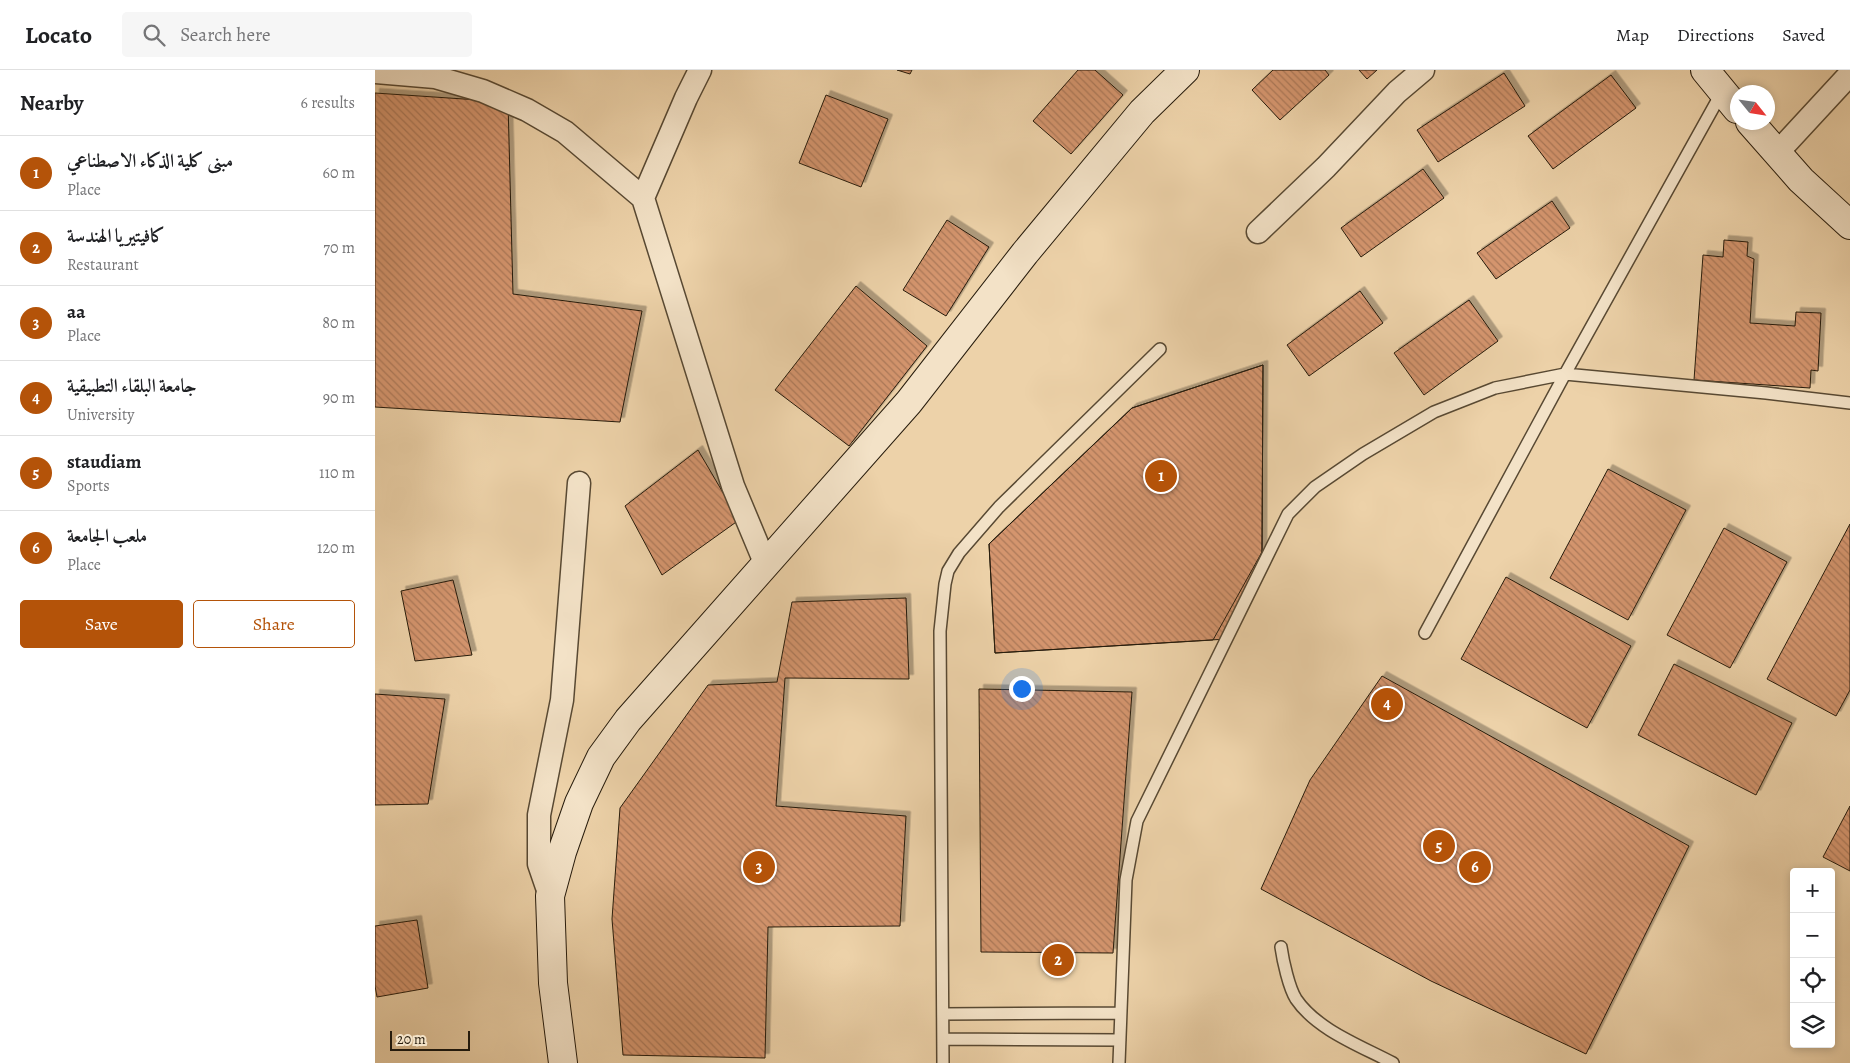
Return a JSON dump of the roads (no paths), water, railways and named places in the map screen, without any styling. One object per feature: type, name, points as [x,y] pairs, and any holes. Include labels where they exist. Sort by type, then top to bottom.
[{"type":"street","points":[[643,198],[700,70]]},
{"type":"street","points":[[563,1063],[553,983],[550,896],[561,852],[579,803],[601,758],[628,720],[909,402],[1025,253],[1142,112],[1185,70]]},
{"type":"street","points":[[1258,232],[1326,167],[1397,92],[1423,70]]},
{"type":"street","points":[[1705,70],[1730,100]]},
{"type":"street","points":[[375,72],[435,77],[483,91],[527,110],[565,132],[643,198],[733,486],[766,565]]},
{"type":"street","points":[[1777,153],[1850,74]]},
{"type":"street","points":[[1757,130],[1801,180],[1850,225]]},
{"type":"street","points":[[550,896],[539,864],[539,815],[562,700],[579,483]]},
{"type":"lane","points":[[1425,633],[1565,374],[1730,100]]},
{"type":"lane","points":[[943,1063],[940,631],[948,571],[959,553],[999,507],[1160,349]]},
{"type":"lane","points":[[1119,1063],[1126,880],[1137,821],[1288,514],[1315,487],[1363,454],[1434,412],[1495,388],[1565,374],[1850,403]]},
{"type":"lane","points":[[1281,947],[1284,964],[1295,998],[1317,1022],[1393,1063]]},
{"type":"lane","points":[[943,1014],[1120,1012]]},
{"type":"lane","points":[[943,1039],[1120,1040]]},
{"type":"place","name":"مبنى كلية الذكاء الاصطناعي","points":[[1161,476]]},
{"type":"place","name":"جامعة البلقاء التطبيقية","points":[[1387,704]]},
{"type":"place","name":"staudiam","points":[[1439,846]]},
{"type":"place","name":"aa","points":[[759,867]]},
{"type":"place","name":"ملعب الجامعة","points":[[1475,867]]},
{"type":"place","name":"كافيتيريا الهندسة","points":[[1058,960]]}]
